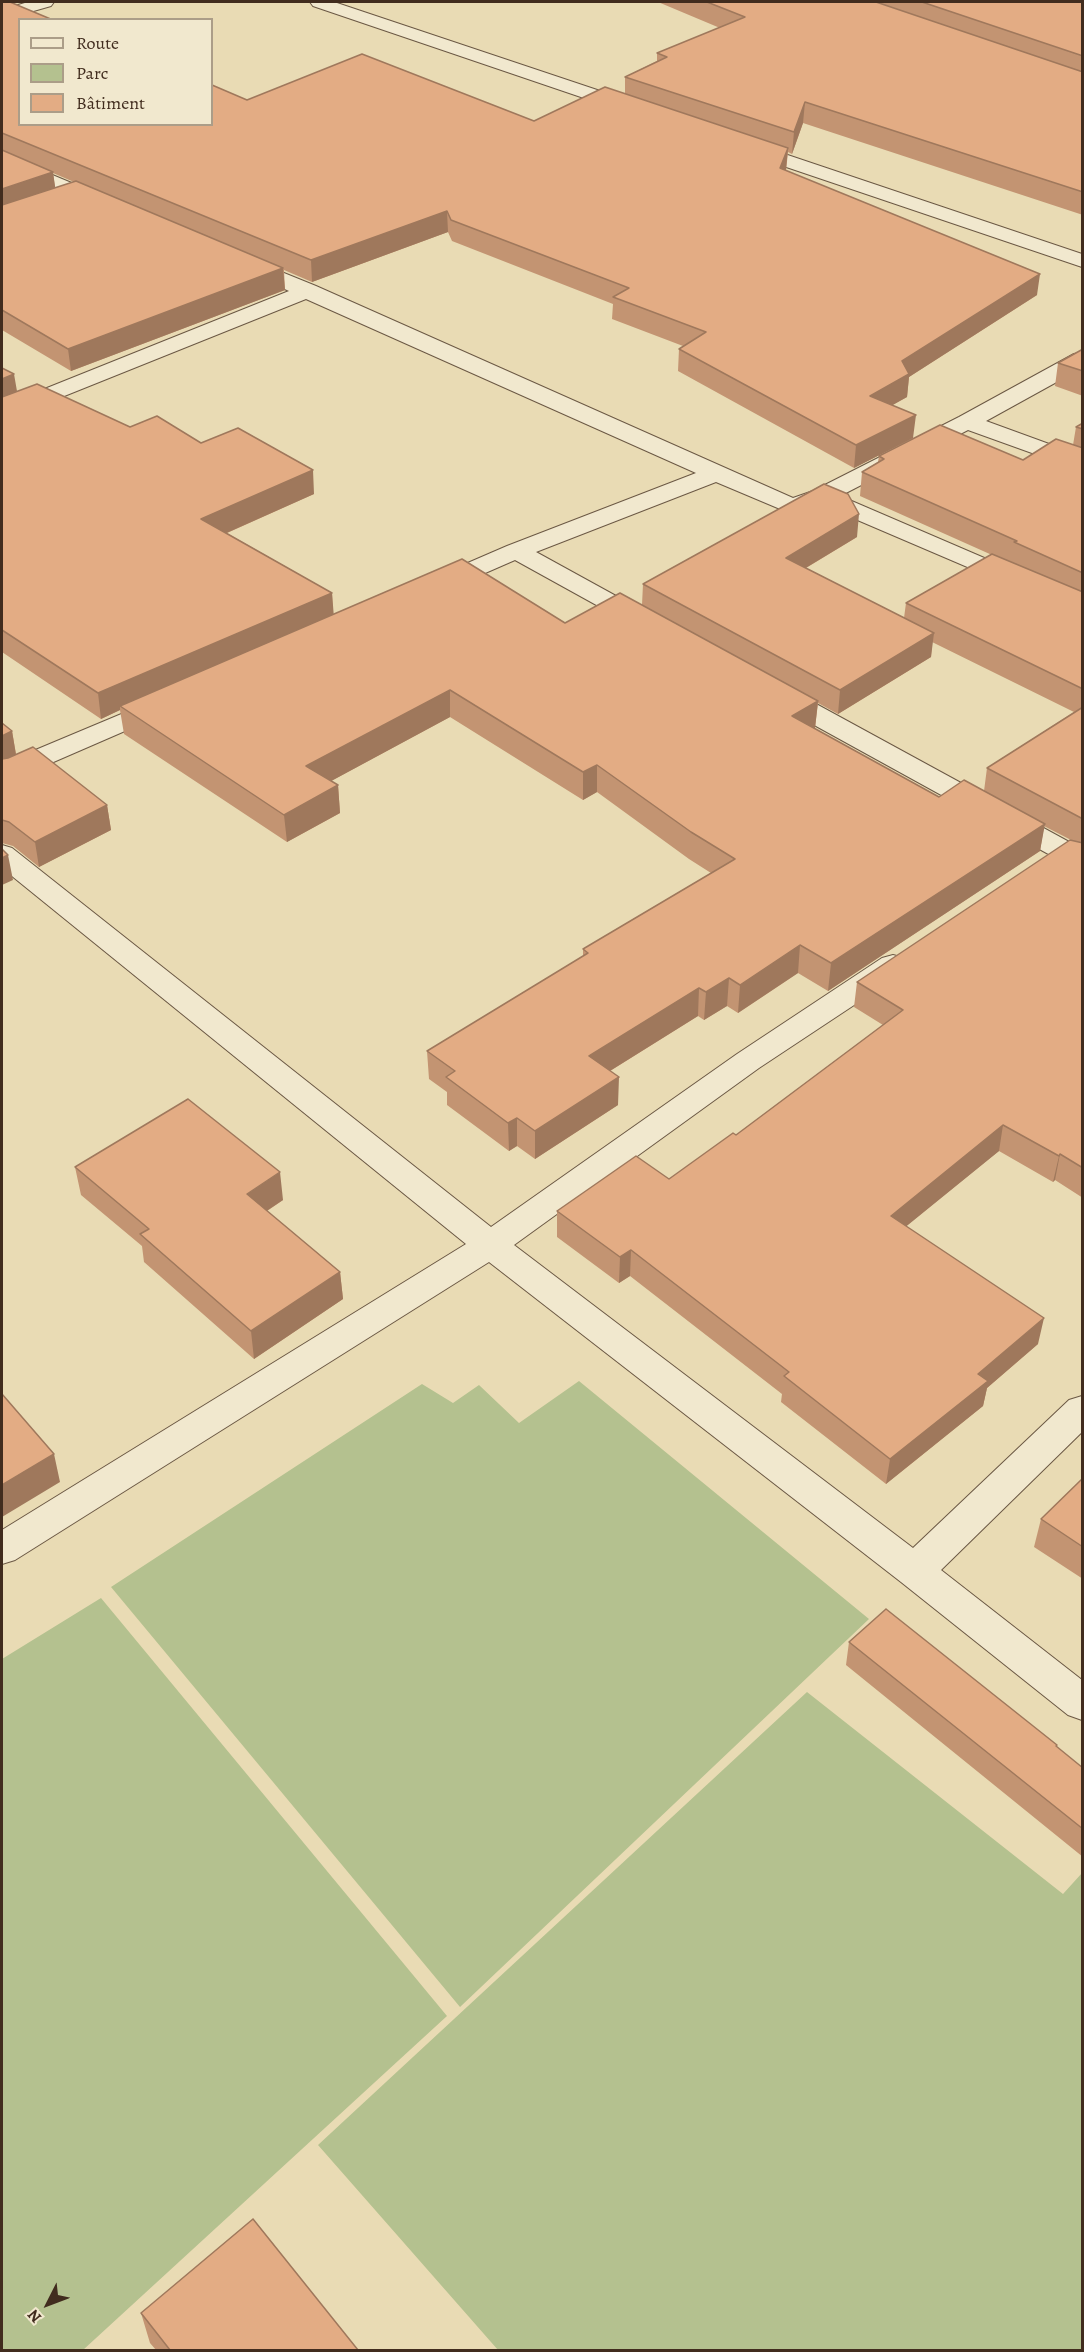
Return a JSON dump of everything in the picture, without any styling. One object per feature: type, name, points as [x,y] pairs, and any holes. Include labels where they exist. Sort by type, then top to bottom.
[{"type":"street","points":[[2,15],[45,2]]},
{"type":"street","points":[[320,2],[656,116]]},
{"type":"street","points":[[723,139],[1083,261]]},
{"type":"street","points":[[2,160],[124,212]]},
{"type":"street","points":[[58,201],[80,193]]},
{"type":"street","points":[[222,253],[792,507],[821,496],[967,422],[1083,359]]},
{"type":"street","points":[[2,414],[309,290]]},
{"type":"street","points":[[967,422],[1083,464]]},
{"type":"street","points":[[418,594],[516,551],[717,473]]},
{"type":"street","points":[[821,496],[1083,609]]},
{"type":"street","points":[[516,551],[671,636]]},
{"type":"street","points":[[754,681],[1073,856]]},
{"type":"street","points":[[2,774],[188,694]]},
{"type":"street","points":[[2,854],[490,1245],[1083,1703]]},
{"type":"street","points":[[1034,870],[1073,856]]},
{"type":"street","points":[[2,1549],[490,1245],[748,1061],[916,949]]},
{"type":"street","points":[[915,1571],[1083,1410]]},
{"type":"green space","points":[[579,1381],[869,1619],[460,2007],[111,1587],[422,1384],[453,1403],[479,1385],[519,1423]]},
{"type":"green space","points":[[101,1598],[447,2016],[83,2350],[2,2350],[2,1659]]},
{"type":"green space","points":[[807,1692],[1063,1894],[1082,1873],[1082,2350],[498,2350],[318,2145]]},
{"type":"building","points":[[2,2],[10,2],[48,18],[18,18],[18,126],[213,126],[213,85],[247,100],[362,54],[534,121],[605,87],[788,148],[780,168],[1040,274],[902,361],[909,374],[870,396],[916,415],[856,445],[679,349],[706,332],[613,297],[629,288],[451,220],[447,211],[311,260],[2,133]]},
{"type":"building","points":[[707,2],[876,2],[1083,72],[1083,192],[805,102],[794,132],[625,77],[667,57],[657,53],[745,17]]},
{"type":"building","points":[[922,2],[1083,2],[1083,56]]},
{"type":"building","points":[[2,150],[53,172],[2,189]]},
{"type":"building","points":[[76,181],[283,268],[68,349],[2,310],[2,205]]},
{"type":"building","points":[[1083,349],[1083,371],[1058,363]]},
{"type":"building","points":[[2,368],[14,374],[2,379]]},
{"type":"building","points":[[37,384],[130,427],[157,416],[201,443],[238,428],[313,470],[201,519],[332,593],[98,693],[2,630],[2,397]]},
{"type":"building","points":[[940,425],[1023,460],[1056,439],[1083,448],[1083,573],[862,472],[884,459],[879,456]]},
{"type":"building","points":[[824,484],[848,494],[859,514],[786,558],[934,633],[840,690],[643,584]]},
{"type":"building","points":[[992,554],[1083,592],[1083,689],[906,603]]},
{"type":"building","points":[[462,559],[565,623],[620,593],[818,701],[792,716],[939,797],[964,780],[1045,824],[831,963],[800,945],[740,985],[729,978],[706,992],[699,988],[589,1056],[619,1077],[535,1131],[517,1118],[508,1123],[446,1077],[455,1071],[427,1051],[588,953],[583,949],[735,859],[691,832],[597,765],[583,772],[450,690],[306,766],[338,785],[284,815],[120,706]]},
{"type":"building","points":[[1083,707],[1083,819],[987,768]]},
{"type":"building","points":[[2,723],[12,731],[2,736]]},
{"type":"building","points":[[33,747],[107,805],[35,842],[9,822],[2,820],[2,759]]},
{"type":"building","points":[[1070,840],[1083,843],[1083,1168],[1003,1125],[891,1216],[1044,1318],[978,1374],[988,1381],[890,1459],[784,1376],[789,1372],[631,1250],[620,1257],[557,1211],[636,1156],[669,1179],[733,1133],[736,1135],[903,1010],[857,982]]},
{"type":"building","points":[[2,849],[8,855],[2,858]]},
{"type":"building","points":[[188,1099],[280,1172],[247,1194],[340,1272],[251,1331],[140,1234],[149,1229],[75,1167]]},
{"type":"building","points":[[2,1394],[54,1454],[2,1485]]},
{"type":"building","points":[[1083,1478],[1083,1547],[1041,1519]]},
{"type":"building","points":[[886,1609],[1083,1768],[1083,1829],[849,1642]]},
{"type":"building","points":[[253,2219],[358,2350],[170,2350],[141,2313]]}]
